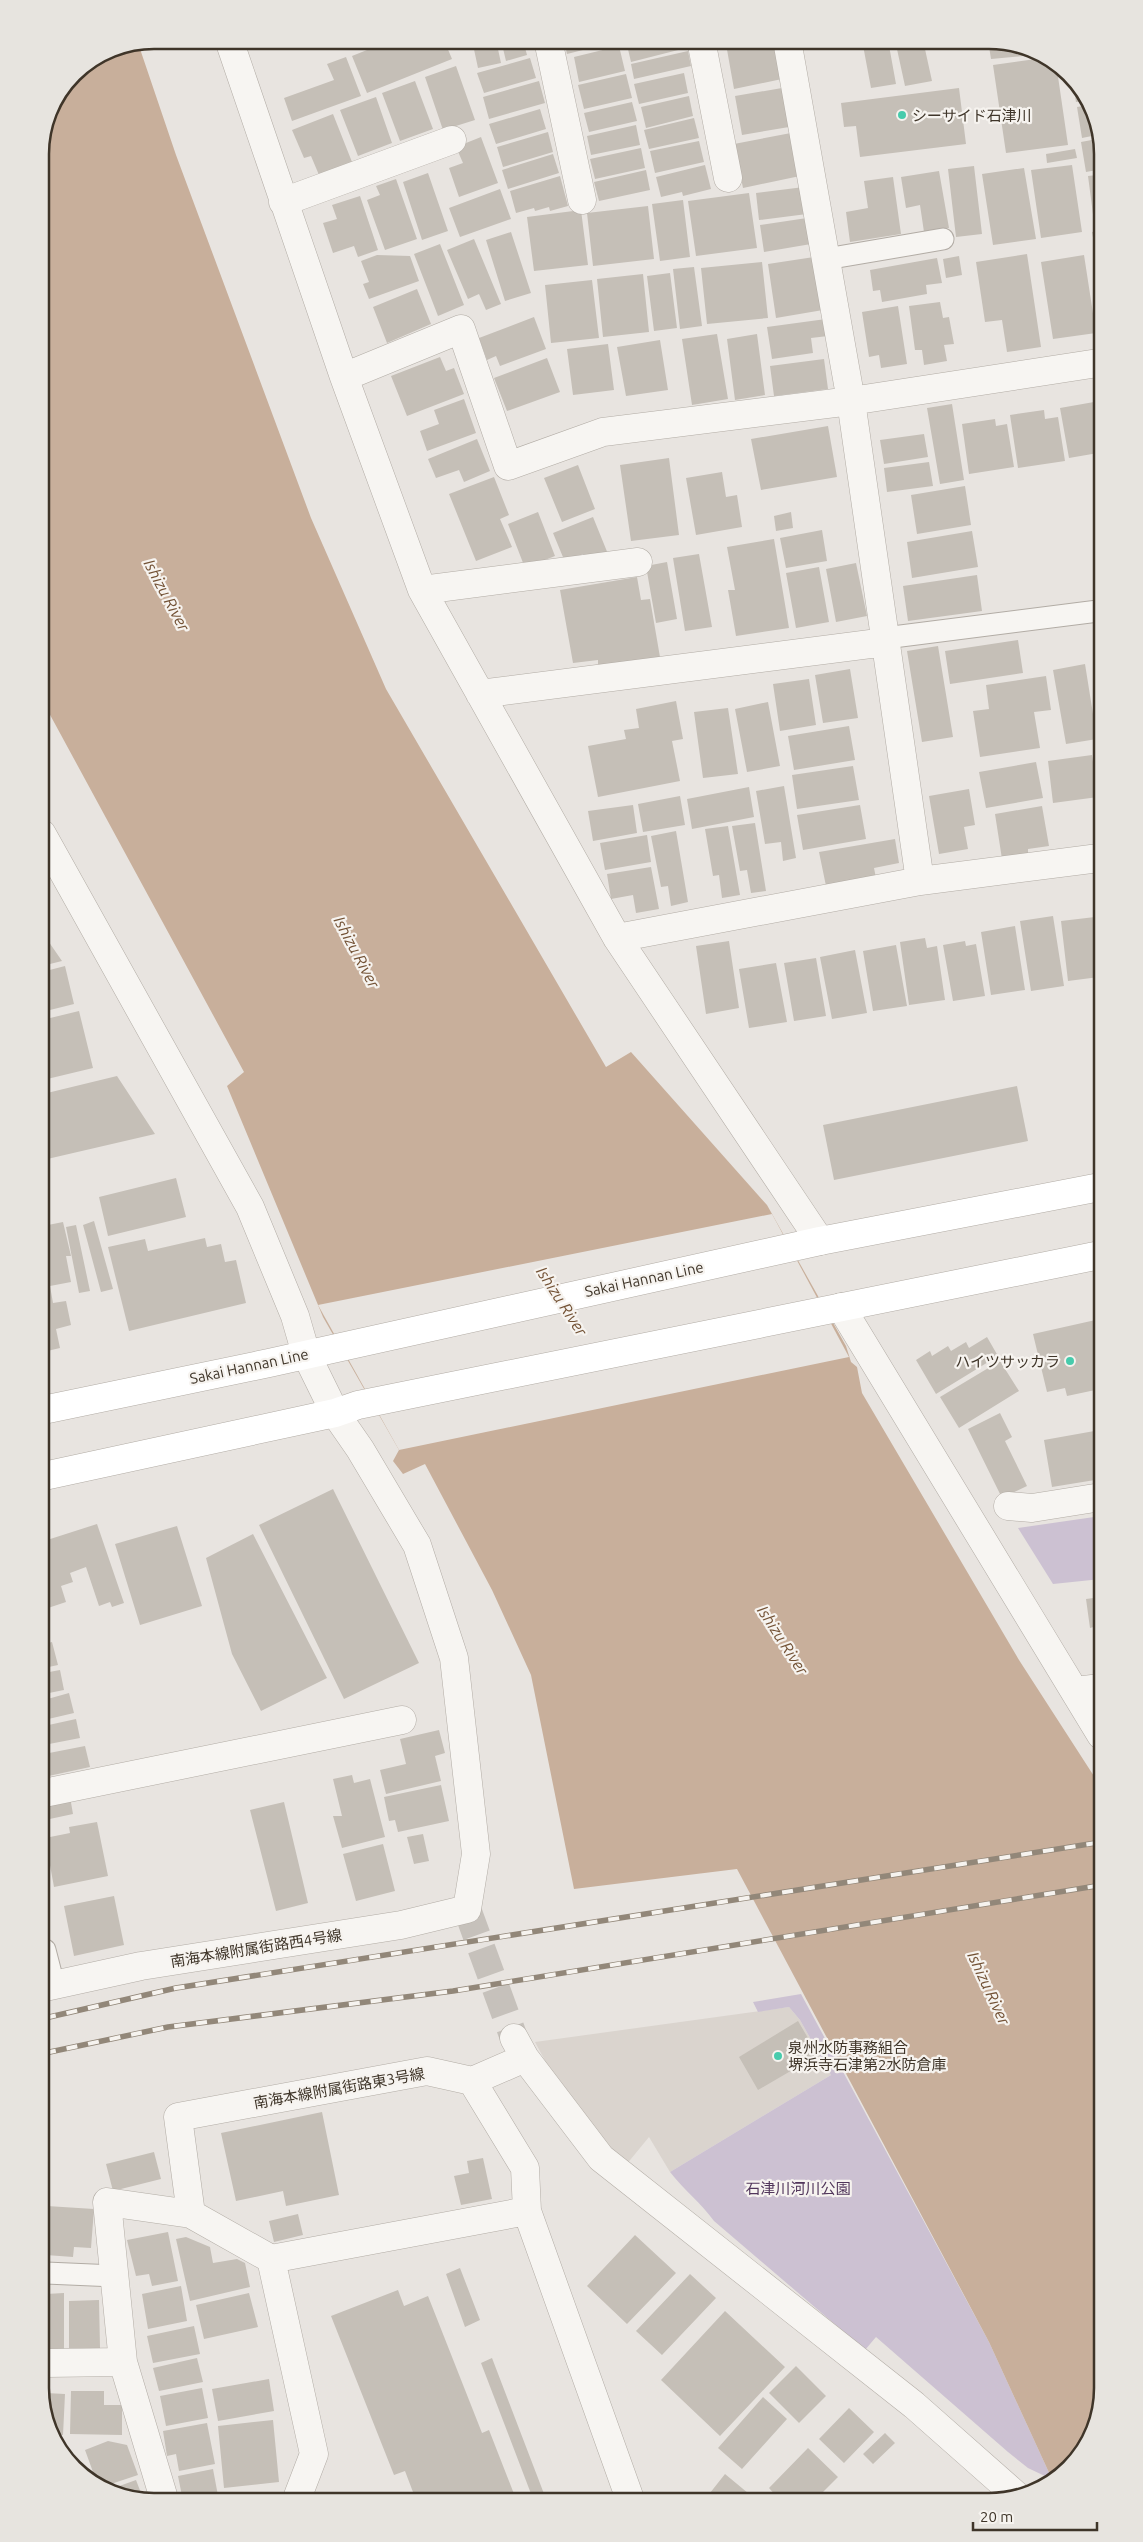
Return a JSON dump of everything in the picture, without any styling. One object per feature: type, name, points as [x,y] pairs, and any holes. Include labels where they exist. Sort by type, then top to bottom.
[{"type":"main road","name":"Sakai Hannan Line","points":[[49,1409],[794,1246],[1094,1188]]},
{"type":"main road","points":[[49,1475],[346,1409],[1094,1256]]},
{"type":"street","points":[[232,49],[344,377],[422,590],[617,938],[820,1241]]},
{"type":"street","points":[[550,49],[582,200]]},
{"type":"street","points":[[702,49],[728,178]]},
{"type":"street","points":[[789,49],[851,401],[920,881]]},
{"type":"street","points":[[284,202],[452,140]]},
{"type":"street","points":[[344,377],[461,329],[508,466],[603,432],[851,401],[1094,364]]},
{"type":"street","points":[[422,590],[638,562]]},
{"type":"street","points":[[480,694],[885,640]]},
{"type":"street","points":[[49,847],[250,1207],[295,1316],[318,1351],[346,1409]]},
{"type":"street","points":[[617,938],[920,881],[1094,859]]},
{"type":"street","points":[[834,1309],[1088,1690],[1094,1711]]},
{"type":"street","name":"南海本線附属街路西4号線","points":[[50,1986],[141,1966],[401,1925],[467,1908],[476,1854],[454,1658],[417,1546],[360,1449],[346,1409]]},
{"type":"street","points":[[1008,1506],[1032,1508],[1094,1498]]},
{"type":"street","points":[[49,1792],[402,1720]]},
{"type":"street","points":[[628,2493],[527,2211],[526,2168],[472,2081],[519,2048],[601,2158],[914,2405],[1011,2491]]},
{"type":"street","name":"南海本線附属街路東3号線","points":[[190,2214],[178,2117],[427,2071],[472,2081]]},
{"type":"street","points":[[162,2493],[123,2362],[107,2202],[190,2214],[271,2259],[527,2211]]},
{"type":"street","points":[[271,2259],[314,2454],[299,2493]]},
{"type":"street","points":[[49,2363],[123,2362]]},
{"type":"lane","points":[[826,258],[943,239]]},
{"type":"lane","points":[[885,640],[1094,612]]},
{"type":"lane","points":[[49,2273],[115,2276]]},
{"type":"shaded area","points":[[789,2007],[800,2020],[831,2075],[670,2172],[649,2137],[626,2165],[571,2109],[535,2042]]},
{"type":"green space","points":[[1094,1517],[1094,1580],[1053,1584],[1018,1528]]},
{"type":"green space","name":"石津川河川公園","points":[[801,1994],[989,2342],[1050,2474],[1046,2477],[1028,2468],[1008,2452],[876,2337],[865,2350],[714,2221],[670,2172],[831,2075],[800,2020],[789,2007],[758,2012],[753,2002]]},
{"type":"water","name":"Ishizu River","points":[[140,50],[176,155],[311,518],[386,689],[606,1067],[631,1052],[767,1205],[846,1346],[851,1362],[857,1367],[862,1393],[1019,1660],[1094,1776],[1094,2389],[1091,2416],[1077,2447],[1064,2463],[1050,2474],[989,2342],[737,1869],[574,1889],[531,1675],[492,1590],[425,1464],[403,1474],[393,1461],[399,1450],[323,1317],[227,1086],[244,1072],[49,713],[49,146],[52,126],[57,113],[66,95],[79,79],[107,60],[120,54]]},
{"type":"pier","points":[[772,1214],[849,1357],[399,1450],[318,1305]]},
{"type":"building","points":[[370,49],[448,49],[452,59],[367,93],[352,56]]},
{"type":"building","points":[[474,49],[498,49],[501,63],[478,68]]},
{"type":"building","points":[[503,49],[525,49],[527,55],[506,61]]},
{"type":"building","points":[[566,49],[587,49],[567,54]]},
{"type":"building","points":[[607,49],[620,49],[625,71],[579,82],[574,57]]},
{"type":"building","points":[[628,49],[682,49],[631,62]]},
{"type":"building","points":[[727,49],[776,49],[782,79],[734,89]]},
{"type":"building","points":[[864,49],[890,49],[896,84],[871,88]]},
{"type":"building","points":[[897,49],[925,49],[932,81],[905,86]]},
{"type":"building","points":[[989,49],[1010,51],[1023,54],[1023,56],[991,59]]},
{"type":"building","points":[[688,51],[691,66],[634,79],[631,64]]},
{"type":"building","points":[[346,57],[361,96],[292,121],[284,98],[334,80],[327,64]]},
{"type":"building","points":[[530,58],[536,78],[484,93],[477,73]]},
{"type":"building","points":[[1034,59],[1058,74],[1068,145],[1006,153],[993,65]]},
{"type":"building","points":[[456,66],[475,120],[443,130],[425,77]]},
{"type":"building","points":[[684,73],[688,93],[639,104],[634,84]]},
{"type":"building","points":[[626,74],[632,98],[584,109],[578,85]]},
{"type":"building","points":[[415,81],[433,129],[400,141],[382,93]]},
{"type":"building","points":[[539,81],[545,103],[489,119],[483,97]]},
{"type":"building","points":[[782,88],[789,127],[742,135],[735,96]]},
{"type":"building","name":"シーサイド石津川","points":[[959,88],[966,144],[860,157],[856,126],[844,127],[841,103]]},
{"type":"building","points":[[1074,92],[1080,102],[1076,102]]},
{"type":"building","points":[[689,96],[693,116],[646,128],[641,107]]},
{"type":"building","points":[[376,97],[392,143],[358,156],[340,110]]},
{"type":"building","points":[[632,102],[637,121],[589,132],[584,113]]},
{"type":"building","points":[[1083,106],[1091,126],[1092,136],[1082,138],[1077,107]]},
{"type":"building","points":[[540,109],[546,129],[496,144],[489,124]]},
{"type":"building","points":[[333,114],[352,162],[319,175],[311,156],[304,158],[292,130]]},
{"type":"building","points":[[694,118],[699,138],[649,149],[644,130]]},
{"type":"building","points":[[636,125],[640,145],[591,155],[587,136]]},
{"type":"building","points":[[548,132],[553,152],[503,167],[497,147]]},
{"type":"building","points":[[791,133],[800,176],[743,188],[734,144]]},
{"type":"building","points":[[481,137],[498,183],[459,197],[449,168],[463,163],[456,147]]},
{"type":"building","points":[[1093,140],[1094,171],[1086,172],[1081,142]]},
{"type":"building","points":[[699,141],[704,162],[655,173],[650,151]]},
{"type":"building","points":[[641,148],[645,168],[595,179],[590,159]]},
{"type":"building","points":[[1075,149],[1077,158],[1047,163],[1046,154]]},
{"type":"building","points":[[553,154],[559,173],[508,189],[502,170]]},
{"type":"building","points":[[705,165],[711,189],[683,196],[682,192],[661,197],[656,177]]},
{"type":"building","points":[[1072,165],[1082,232],[1041,238],[1031,170]]},
{"type":"building","points":[[974,166],[982,234],[956,237],[948,169]]},
{"type":"building","points":[[1024,168],[1036,239],[993,245],[982,174]]},
{"type":"building","points":[[646,170],[650,190],[599,201],[594,182]]},
{"type":"building","points":[[939,171],[949,228],[924,232],[920,205],[906,208],[901,177]]},
{"type":"building","points":[[428,173],[448,231],[422,240],[403,182]]},
{"type":"building","points":[[1094,175],[1094,222],[1088,176]]},
{"type":"building","points":[[560,176],[568,206],[550,211],[549,207],[535,211],[534,208],[516,213],[510,191]]},
{"type":"building","points":[[893,177],[901,234],[850,242],[846,212],[868,208],[864,181]]},
{"type":"building","points":[[396,179],[417,239],[385,250],[367,200],[380,195],[376,186]]},
{"type":"building","points":[[804,187],[807,214],[759,220],[756,193]]},
{"type":"building","points":[[500,189],[511,219],[460,237],[449,208]]},
{"type":"building","points":[[749,193],[757,248],[696,256],[688,201]]},
{"type":"building","points":[[360,196],[378,250],[358,257],[354,246],[333,253],[323,223],[337,219],[332,205]]},
{"type":"building","points":[[683,200],[690,257],[660,261],[652,204]]},
{"type":"building","points":[[648,206],[654,259],[593,266],[587,213]]},
{"type":"building","points":[[581,210],[588,265],[534,271],[527,217]]},
{"type":"building","points":[[807,218],[811,244],[764,252],[760,225]]},
{"type":"building","points":[[511,232],[531,293],[505,301],[486,240]]},
{"type":"building","points":[[474,239],[501,304],[486,310],[479,294],[468,299],[447,250]]},
{"type":"building","points":[[440,244],[464,305],[438,316],[414,254]]},
{"type":"building","points":[[1027,254],[1041,347],[1007,352],[1002,320],[985,322],[976,262]]},
{"type":"building","points":[[377,255],[410,256],[419,281],[369,299],[363,284],[369,282],[361,261]]},
{"type":"building","points":[[1084,255],[1094,320],[1094,333],[1053,339],[1041,262]]},
{"type":"building","points":[[959,256],[962,275],[946,278],[943,259]]},
{"type":"building","points":[[814,257],[823,310],[776,318],[768,264]]},
{"type":"building","points":[[937,258],[942,283],[926,285],[927,294],[882,302],[880,290],[873,291],[870,270]]},
{"type":"building","points":[[762,262],[768,318],[707,324],[701,268]]},
{"type":"building","points":[[694,267],[702,326],[680,329],[673,269]]},
{"type":"building","points":[[670,273],[677,328],[654,331],[647,276]]},
{"type":"building","points":[[643,274],[649,332],[603,337],[597,279]]},
{"type":"building","points":[[592,280],[599,338],[551,343],[545,285]]},
{"type":"building","points":[[417,289],[431,324],[387,343],[373,307]]},
{"type":"building","points":[[940,302],[943,318],[949,317],[954,344],[944,345],[947,361],[924,365],[922,350],[915,350],[909,306]]},
{"type":"building","points":[[898,306],[907,364],[881,368],[879,355],[869,357],[862,312]]},
{"type":"building","points":[[534,317],[546,349],[500,366],[496,356],[487,360],[479,338]]},
{"type":"building","points":[[826,319],[828,336],[811,338],[813,353],[772,359],[767,327]]},
{"type":"building","points":[[717,334],[728,399],[692,405],[682,339]]},
{"type":"building","points":[[757,334],[765,395],[735,400],[727,339]]},
{"type":"building","points":[[660,340],[668,390],[626,396],[617,347]]},
{"type":"building","points":[[608,344],[614,390],[573,395],[567,349]]},
{"type":"building","points":[[440,357],[446,371],[454,368],[464,394],[407,416],[391,376]]},
{"type":"building","points":[[547,358],[560,392],[507,411],[494,378]]},
{"type":"building","points":[[824,359],[828,389],[774,396],[770,366]]},
{"type":"building","points":[[464,399],[476,433],[427,451],[420,431],[439,424],[434,410]]},
{"type":"building","points":[[1094,402],[1094,454],[1069,458],[1060,408]]},
{"type":"building","points":[[952,404],[964,480],[940,484],[927,408]]},
{"type":"building","points":[[1044,410],[1045,419],[1058,417],[1065,461],[1018,468],[1010,415]]},
{"type":"building","points":[[995,419],[996,426],[1007,424],[1014,467],[969,474],[962,424]]},
{"type":"building","points":[[828,426],[837,477],[761,490],[751,439]]},
{"type":"building","points":[[924,434],[928,457],[884,464],[880,440]]},
{"type":"building","points":[[477,439],[490,471],[464,482],[459,470],[436,478],[428,459]]},
{"type":"building","points":[[669,458],[679,535],[631,541],[620,465]]},
{"type":"building","points":[[929,462],[933,486],[887,492],[884,468]]},
{"type":"building","points":[[578,465],[595,509],[562,522],[544,478]]},
{"type":"building","points":[[722,472],[726,497],[737,495],[742,527],[696,535],[686,478]]},
{"type":"building","points":[[494,477],[509,515],[500,519],[512,547],[476,561],[449,494]]},
{"type":"building","points":[[965,486],[971,525],[917,534],[911,495]]},
{"type":"building","points":[[538,512],[555,556],[525,568],[508,524]]},
{"type":"building","points":[[791,512],[793,528],[776,531],[774,516]]},
{"type":"building","points":[[593,517],[608,554],[587,562],[583,554],[565,562],[553,533]]},
{"type":"building","points":[[822,530],[827,561],[786,568],[780,538]]},
{"type":"building","points":[[972,531],[978,567],[912,578],[907,542]]},
{"type":"building","points":[[774,539],[789,628],[736,636],[728,590],[735,590],[727,547]]},
{"type":"building","points":[[699,554],[712,627],[685,631],[673,558]]},
{"type":"building","points":[[667,562],[677,619],[656,623],[646,566]]},
{"type":"building","points":[[856,563],[867,616],[836,622],[826,569]]},
{"type":"building","points":[[819,567],[829,622],[796,628],[786,573]]},
{"type":"building","points":[[977,575],[982,611],[908,621],[903,586]]},
{"type":"building","points":[[637,577],[641,600],[650,599],[661,663],[598,665],[598,660],[573,663],[560,590]]},
{"type":"building","points":[[1018,640],[1023,673],[950,684],[945,651]]},
{"type":"building","points":[[938,646],[953,737],[922,742],[907,651]]},
{"type":"building","points":[[1085,664],[1094,720],[1094,739],[1066,744],[1053,670]]},
{"type":"building","points":[[850,669],[858,718],[823,723],[815,675]]},
{"type":"building","points":[[1046,676],[1051,710],[1034,712],[1040,748],[980,757],[973,711],[989,709],[986,685]]},
{"type":"building","points":[[809,679],[816,725],[780,731],[773,684]]},
{"type":"building","points":[[676,701],[683,739],[672,741],[680,781],[598,797],[588,746],[626,739],[624,730],[639,728],[636,709]]},
{"type":"building","points":[[768,702],[780,766],[747,772],[735,709]]},
{"type":"building","points":[[728,708],[738,774],[703,778],[694,712]]},
{"type":"building","points":[[849,726],[855,760],[794,770],[788,736]]},
{"type":"building","points":[[1092,755],[1094,798],[1053,803],[1048,761]]},
{"type":"building","points":[[1036,762],[1043,798],[986,808],[979,772]]},
{"type":"building","points":[[853,766],[859,800],[797,809],[792,775]]},
{"type":"building","points":[[784,786],[796,858],[783,861],[781,842],[765,844],[756,791]]},
{"type":"building","points":[[749,787],[754,817],[692,829],[687,799]]},
{"type":"building","points":[[969,789],[975,825],[964,827],[968,849],[939,854],[929,796]]},
{"type":"building","points":[[680,796],[685,825],[643,832],[638,804]]},
{"type":"building","points":[[633,805],[637,833],[593,841],[588,811]]},
{"type":"building","points":[[860,805],[866,839],[803,850],[797,815]]},
{"type":"building","points":[[1042,806],[1049,846],[1028,849],[1028,855],[1002,859],[995,814]]},
{"type":"building","points":[[755,823],[766,891],[751,893],[747,870],[740,871],[732,826]]},
{"type":"building","points":[[728,826],[740,895],[722,898],[719,875],[713,876],[705,829]]},
{"type":"building","points":[[676,831],[688,902],[671,906],[668,886],[661,887],[651,836]]},
{"type":"building","points":[[647,835],[651,862],[605,870],[600,843]]},
{"type":"building","points":[[895,839],[899,863],[874,868],[876,878],[826,886],[819,852]]},
{"type":"building","points":[[651,867],[659,909],[636,913],[633,895],[611,899],[607,874]]},
{"type":"building","points":[[1053,916],[1064,986],[1031,991],[1020,921]]},
{"type":"building","points":[[1094,917],[1094,978],[1068,981],[1061,921]]},
{"type":"building","points":[[1015,926],[1025,990],[991,995],[981,932]]},
{"type":"building","points":[[925,938],[927,948],[937,946],[945,1000],[909,1005],[900,942]]},
{"type":"building","points":[[729,941],[739,1008],[706,1014],[696,946]]},
{"type":"building","points":[[965,941],[966,946],[976,944],[985,996],[953,1001],[943,945]]},
{"type":"building","points":[[49,942],[62,961],[49,964]]},
{"type":"building","points":[[896,945],[907,1006],[873,1011],[863,951]]},
{"type":"building","points":[[855,950],[867,1013],[832,1019],[820,957]]},
{"type":"building","points":[[816,958],[826,1016],[794,1021],[784,963]]},
{"type":"building","points":[[776,963],[787,1022],[749,1028],[739,969]]},
{"type":"building","points":[[65,966],[74,1004],[49,1010],[49,970]]},
{"type":"building","points":[[79,1011],[93,1068],[49,1079],[49,1018]]},
{"type":"building","points":[[117,1076],[155,1134],[49,1159],[49,1093]]},
{"type":"building","points":[[1017,1086],[1028,1141],[834,1180],[823,1125]]},
{"type":"building","points":[[176,1178],[186,1217],[108,1236],[99,1197]]},
{"type":"building","points":[[94,1221],[113,1289],[101,1292],[83,1225]]},
{"type":"building","points":[[63,1222],[71,1256],[66,1256],[71,1282],[50,1286],[53,1303],[66,1301],[71,1325],[56,1329],[60,1348],[49,1351],[49,1225]]},
{"type":"building","points":[[76,1225],[90,1291],[79,1293],[66,1227]]},
{"type":"building","points":[[205,1238],[207,1247],[221,1244],[225,1262],[236,1260],[246,1303],[129,1331],[108,1247],[145,1239],[148,1251]]},
{"type":"building","name":"ハイツサッカラ","points":[[1094,1320],[1094,1390],[1067,1396],[1065,1388],[1047,1392],[1033,1334]]},
{"type":"building","points":[[987,1337],[998,1356],[936,1394],[916,1360],[930,1351],[932,1356],[948,1346],[951,1351],[966,1342],[969,1348]]},
{"type":"building","points":[[1000,1361],[1019,1391],[959,1428],[940,1397]]},
{"type":"building","points":[[1000,1413],[1012,1437],[1005,1441],[1027,1486],[1002,1498],[968,1429]]},
{"type":"building","points":[[1094,1431],[1094,1480],[1052,1487],[1044,1440]]},
{"type":"building","points":[[333,1489],[419,1663],[344,1699],[259,1525]]},
{"type":"building","points":[[97,1524],[124,1603],[112,1607],[110,1602],[99,1606],[86,1567],[70,1573],[73,1582],[61,1586],[66,1602],[49,1608],[49,1539]]},
{"type":"building","points":[[177,1526],[202,1606],[140,1625],[115,1544]]},
{"type":"building","points":[[253,1534],[327,1678],[261,1711],[232,1654],[206,1558]]},
{"type":"building","points":[[1094,1598],[1094,1627],[1090,1628],[1086,1599]]},
{"type":"building","points":[[52,1642],[58,1665],[49,1667],[49,1643]]},
{"type":"building","points":[[60,1670],[64,1690],[49,1693],[49,1672]]},
{"type":"building","points":[[69,1693],[74,1713],[49,1719],[49,1699]]},
{"type":"building","points":[[76,1719],[80,1738],[49,1744],[49,1725]]},
{"type":"building","points":[[439,1730],[445,1753],[435,1756],[441,1781],[386,1794],[380,1770],[406,1764],[400,1739]]},
{"type":"building","points":[[85,1746],[90,1767],[49,1776],[49,1753]]},
{"type":"building","points":[[352,1775],[354,1783],[370,1779],[385,1837],[342,1848],[333,1816],[342,1816],[333,1779]]},
{"type":"building","points":[[441,1785],[449,1821],[398,1832],[395,1820],[389,1821],[384,1797]]},
{"type":"building","points":[[70,1797],[73,1814],[49,1819],[49,1801]]},
{"type":"building","points":[[284,1802],[308,1903],[276,1911],[250,1810]]},
{"type":"building","points":[[97,1822],[108,1876],[54,1887],[49,1860],[49,1837],[70,1833],[69,1827]]},
{"type":"building","points":[[423,1834],[429,1861],[414,1864],[407,1837]]},
{"type":"building","points":[[383,1844],[395,1891],[356,1901],[343,1854]]},
{"type":"building","points":[[114,1896],[124,1945],[74,1956],[64,1906]]},
{"type":"building","name":"泉州水防事務組合 堺浜寺石津第2水防倉庫","points":[[798,2021],[818,2055],[758,2090],[739,2057]]},
{"type":"building","points":[[322,2112],[339,2195],[286,2206],[283,2191],[236,2201],[221,2133]]},
{"type":"building","points":[[154,2152],[161,2179],[113,2191],[106,2164]]},
{"type":"building","points":[[483,2158],[492,2199],[461,2205],[454,2176],[469,2173],[467,2161]]},
{"type":"building","points":[[49,2206],[94,2209],[91,2248],[74,2247],[73,2257],[49,2255]]},
{"type":"building","points":[[298,2214],[303,2235],[274,2242],[269,2221]]},
{"type":"building","points":[[168,2232],[178,2281],[152,2286],[149,2274],[136,2276],[127,2240]]},
{"type":"building","points":[[635,2235],[676,2273],[627,2324],[587,2286]]},
{"type":"building","points":[[186,2237],[210,2247],[213,2263],[237,2259],[245,2263],[250,2287],[190,2301],[176,2239]]},
{"type":"building","points":[[460,2268],[480,2320],[465,2327],[446,2274]]},
{"type":"building","points":[[690,2274],[716,2298],[662,2355],[636,2331]]},
{"type":"building","points":[[181,2286],[187,2321],[148,2329],[142,2294]]},
{"type":"building","points":[[398,2290],[404,2306],[428,2296],[482,2433],[489,2430],[514,2493],[413,2493],[405,2471],[394,2475],[331,2316]]},
{"type":"building","points":[[64,2293],[64,2351],[49,2351],[49,2294]]},
{"type":"building","points":[[249,2293],[258,2327],[204,2339],[196,2305]]},
{"type":"building","points":[[99,2300],[100,2348],[69,2348],[69,2301]]},
{"type":"building","points":[[725,2311],[785,2367],[720,2436],[661,2380]]},
{"type":"building","points":[[194,2326],[200,2354],[153,2363],[147,2336]]},
{"type":"building","points":[[197,2358],[203,2382],[159,2391],[153,2368]]},
{"type":"building","points":[[492,2358],[544,2493],[531,2493],[481,2363]]},
{"type":"building","points":[[796,2366],[826,2396],[799,2423],[769,2393]]},
{"type":"building","points":[[269,2379],[274,2411],[218,2421],[212,2389]]},
{"type":"building","points":[[202,2388],[208,2418],[166,2426],[160,2396]]},
{"type":"building","points":[[71,2391],[104,2391],[104,2405],[122,2405],[122,2435],[70,2434]]},
{"type":"building","points":[[49,2393],[65,2394],[63,2435],[60,2435],[54,2422]]},
{"type":"building","points":[[763,2397],[787,2419],[742,2469],[718,2448]]},
{"type":"building","points":[[849,2408],[874,2432],[844,2463],[819,2439]]},
{"type":"building","points":[[273,2420],[279,2482],[224,2488],[218,2426]]},
{"type":"building","points":[[207,2423],[215,2464],[179,2471],[176,2454],[167,2456],[163,2431]]},
{"type":"building","points":[[885,2433],[895,2443],[873,2464],[863,2454]]},
{"type":"building","points":[[108,2441],[127,2445],[138,2475],[111,2484],[107,2482],[94,2474],[85,2450]]},
{"type":"building","points":[[808,2448],[838,2477],[822,2493],[774,2493],[769,2488]]},
{"type":"building","points":[[213,2469],[218,2493],[181,2493],[178,2476]]},
{"type":"building","points":[[725,2474],[748,2493],[710,2493]]},
{"type":"building","points":[[136,2480],[141,2492],[120,2488],[117,2487]]},
{"type":"tunnel","points":[[467,1909],[514,2038]]},
{"type":"railway","points":[[49,2017],[176,1988],[1094,1843]]},
{"type":"railway","points":[[49,2052],[168,2027],[453,1991],[1094,1886]]},
{"type":"place","name":"シーサイド石津川","points":[[902,115]]},
{"type":"place","name":"ハイツサッカラ","points":[[1070,1361]]},
{"type":"place","name":"泉州水防事務組合 堺浜寺石津第2水防倉庫","points":[[778,2056]]}]
